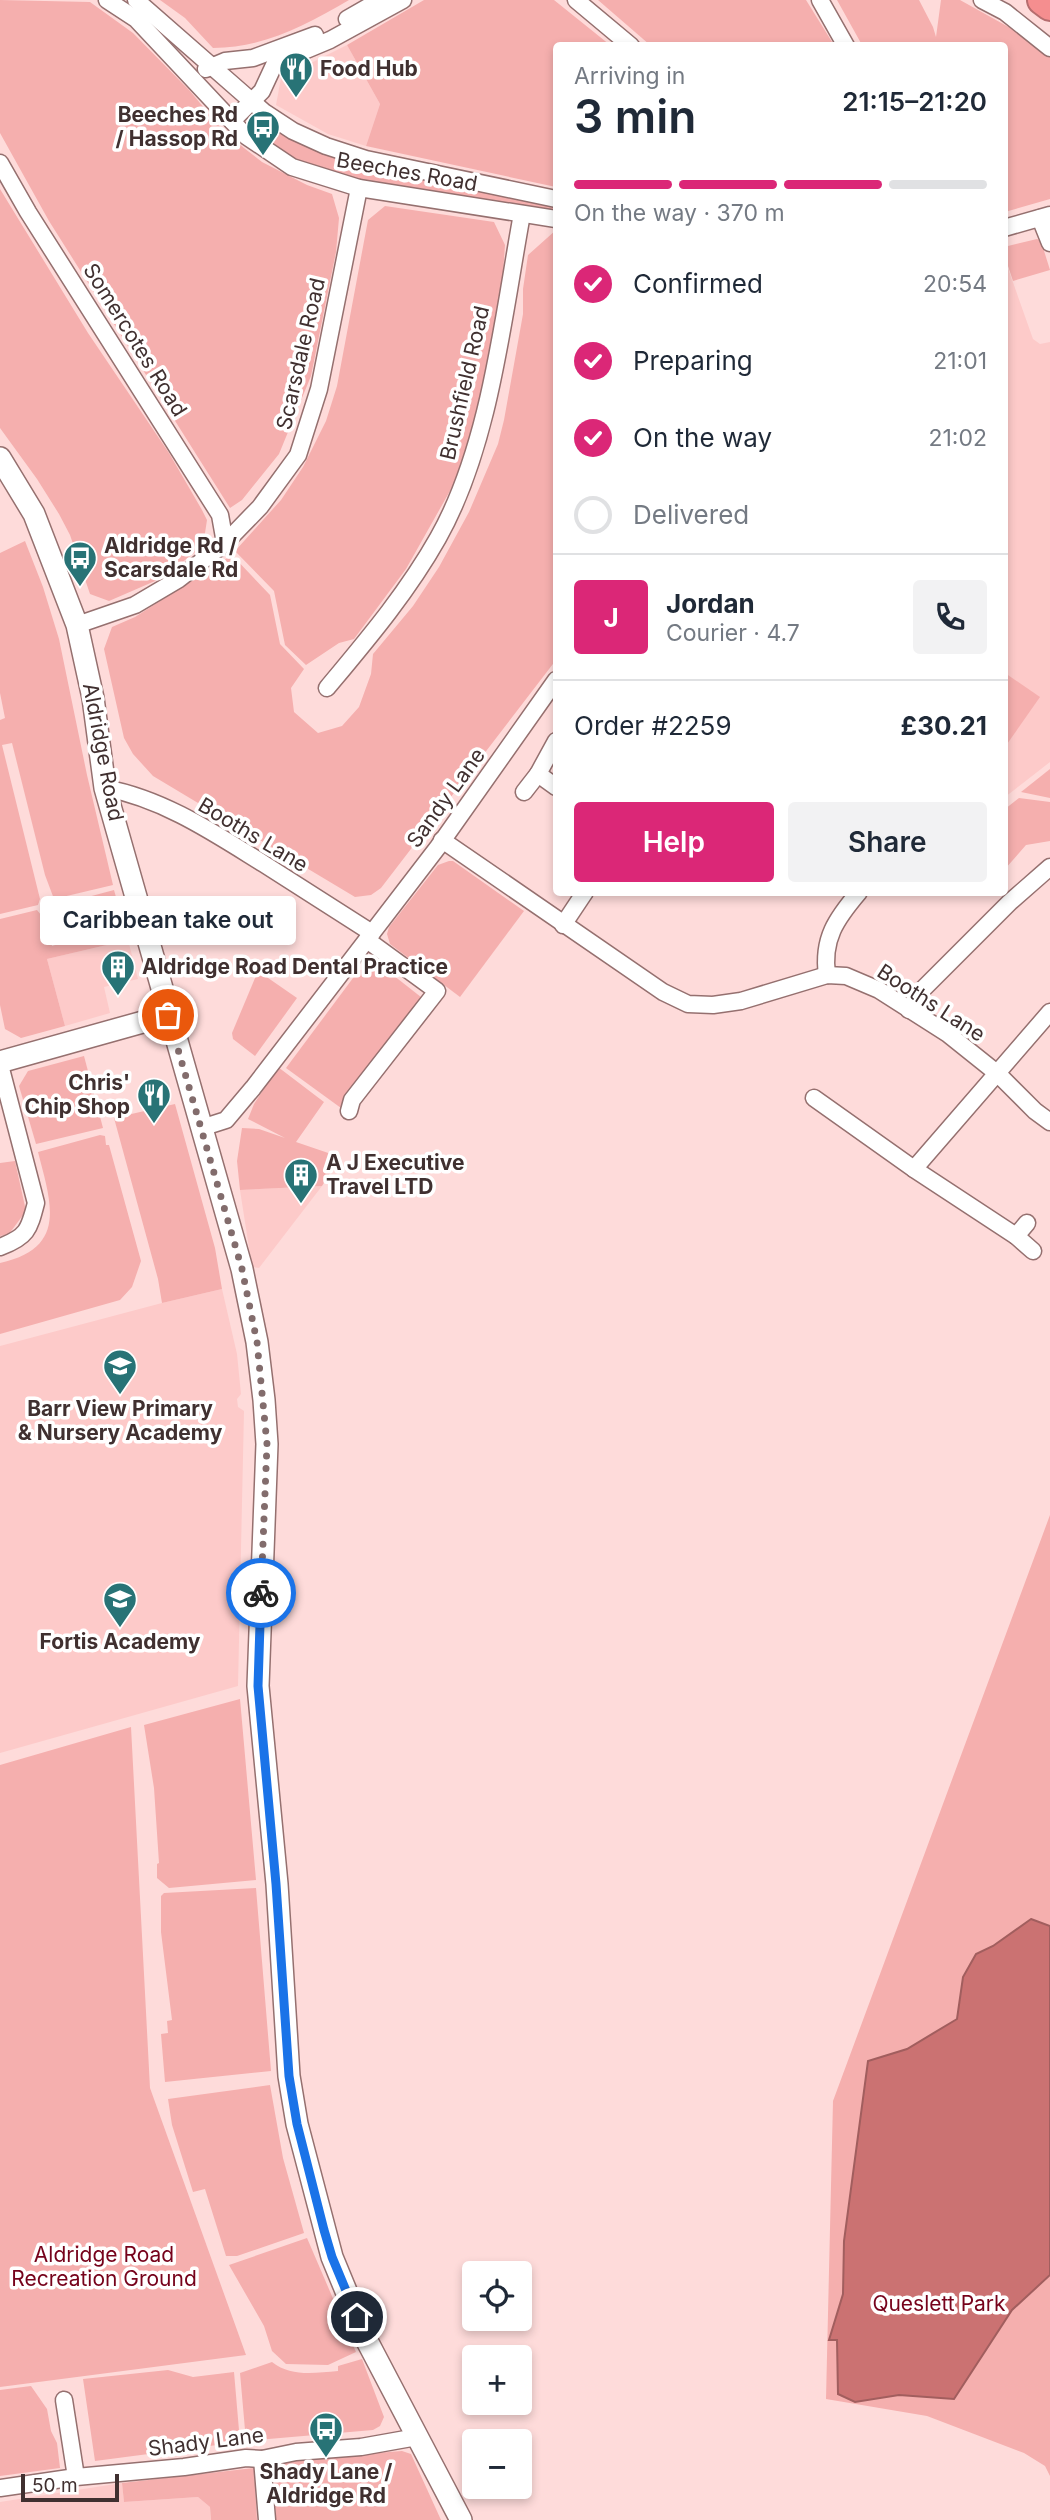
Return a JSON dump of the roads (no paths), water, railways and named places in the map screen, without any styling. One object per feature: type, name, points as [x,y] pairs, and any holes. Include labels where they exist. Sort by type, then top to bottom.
[{"type":"highway","points":[[1042,0],[1050,6]]},
{"type":"street","name":"Beeches Road","points":[[107,0],[136,19],[246,136],[292,167],[359,188],[553,219]]},
{"type":"street","name":"Beeches Road","points":[[136,0],[264,112],[293,131],[326,146],[366,159],[553,198]]},
{"type":"street","points":[[193,79],[213,65],[253,58],[327,31],[380,0]]},
{"type":"street","points":[[232,121],[262,91],[275,63],[330,40],[403,0]]},
{"type":"street","points":[[576,0],[627,42]]},
{"type":"street","points":[[820,0],[844,42]]},
{"type":"street","points":[[982,0],[1005,12],[1050,48]]},
{"type":"street","name":"Somercotes Road","points":[[0,163],[28,212],[220,515],[225,543]]},
{"type":"street","name":"Scarsdale Road","points":[[77,625],[135,605],[179,579],[225,543],[260,507],[298,455],[319,389],[359,188]]},
{"type":"street","name":"Brushfield Road","points":[[327,688],[397,604],[439,536],[463,481],[483,417],[522,214]]},
{"type":"street","points":[[1008,227],[1045,216],[1050,243]]},
{"type":"street","name":"Aldridge Road","points":[[0,458],[34,514],[77,625],[93,698],[105,788],[242,1269],[257,1342],[267,1444],[258,1686],[276,1884],[289,2076],[297,2124],[332,2257],[365,2337],[461,2520]]},
{"type":"street","name":"Sandy Lane","points":[[201,1128],[226,1120],[253,1088],[442,840],[553,684]]},
{"type":"street","points":[[524,792],[538,774],[553,746]]},
{"type":"street","points":[[538,774],[553,785]]},
{"type":"street","name":"Booths Lane","points":[[105,788],[163,805],[218,835],[369,936],[437,992],[352,1100],[349,1111]]},
{"type":"street","name":"Booths Lane","points":[[442,840],[562,925],[663,992],[688,1004],[741,1002],[827,975],[846,976],[879,990],[948,1034],[998,1074],[1050,1122]]},
{"type":"street","points":[[909,1010],[920,992],[1010,901],[1050,867]]},
{"type":"street","points":[[562,925],[582,896]]},
{"type":"street","points":[[827,975],[824,954],[839,915],[856,896]]},
{"type":"street","points":[[914,1169],[1050,1012]]},
{"type":"street","points":[[0,1247],[20,1240],[36,1203],[0,1064],[168,1015]]},
{"type":"street","points":[[814,1098],[836,1104],[914,1169],[1016,1236],[1033,1251]]},
{"type":"street","points":[[1016,1236],[1027,1223]]},
{"type":"street","points":[[60,2401],[76,2477]]},
{"type":"street","name":"Shady Lane","points":[[0,2488],[76,2477],[184,2468],[246,2458],[262,2459],[296,2452],[389,2443],[417,2437]]},
{"type":"street","points":[[262,2459],[267,2520]]},
{"type":"place","name":"Food Hub","points":[[296,99]]},
{"type":"place","name":"Beeches Rd / Hassop Rd","points":[[263,157]]},
{"type":"place","name":"Aldridge Rd / Scarsdale Rd","points":[[80,588]]},
{"type":"place","name":"Aldridge Road Dental Practice","points":[[118,997]]},
{"type":"place","name":"Caribbean take out","points":[[168,1015]]},
{"type":"place","name":"Chris' Chip Shop","points":[[154,1125]]},
{"type":"place","name":"A J Executive Travel LTD","points":[[301,1205]]},
{"type":"place","name":"Barr View Primary & Nursery Academy","points":[[120,1396]]},
{"type":"place","name":"Fortis Academy","points":[[120,1629]]},
{"type":"place","name":"Shady Lane / Aldridge Rd","points":[[326,2459]]},
{"type":"park label","name":"Aldridge Road Recreation Ground","points":[[104,2267]]},
{"type":"park label","name":"Queslett Park","points":[[939,2304]]}]
